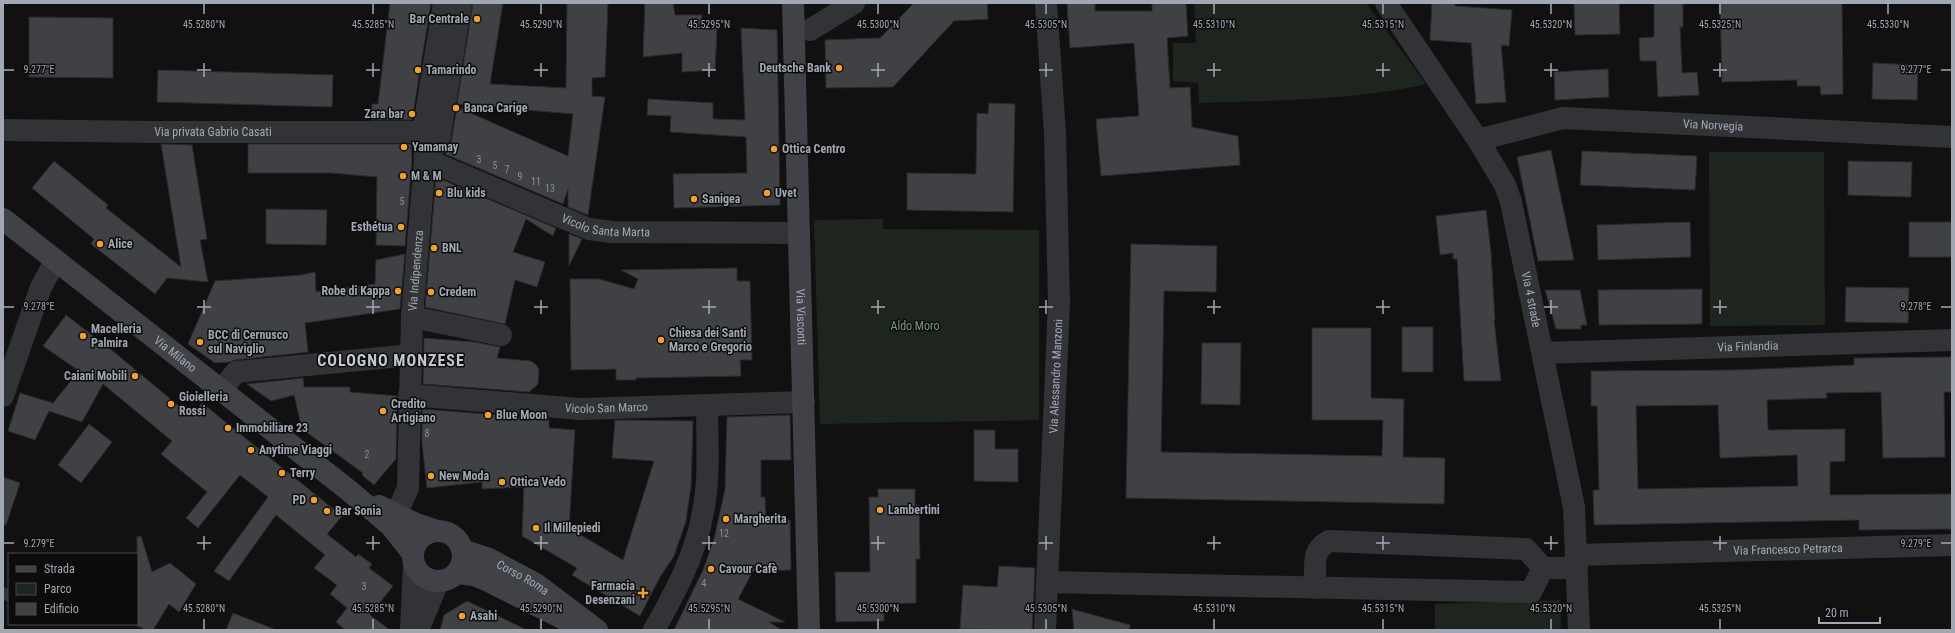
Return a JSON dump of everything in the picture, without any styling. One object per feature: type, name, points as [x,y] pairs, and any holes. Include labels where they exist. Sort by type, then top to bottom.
[{"type":"main road","name":"Via Visconti","points":[[793,3],[809,630]]},
{"type":"main road","name":"Via Milano","points":[[3,219],[348,489],[390,525],[414,559]]},
{"type":"main road","name":"Via Milano","points":[[348,489],[396,514],[437,531]]},
{"type":"main road","points":[[437,531],[450,534],[457,540],[462,550],[463,559],[447,577],[429,579],[420,573],[414,559],[418,542],[427,534],[437,531]]},
{"type":"main road","name":"Corso Roma","points":[[462,550],[489,559],[536,584],[597,630]]},
{"type":"main road","name":"Corso Roma","points":[[447,577],[474,575],[513,592],[544,610],[589,630]]},
{"type":"street","name":"Via Indipendenza","points":[[444,3],[423,132],[425,159],[412,317],[501,335]]},
{"type":"street","points":[[425,159],[439,141],[461,3]]},
{"type":"street","points":[[810,30],[854,3]]},
{"type":"street","name":"Via Alessandro Manzoni","points":[[1045,630],[1059,304],[1054,133],[1046,3]]},
{"type":"street","name":"Via 4 strade","points":[[1386,3],[1478,140],[1505,185],[1511,202],[1574,507],[1579,630]]},
{"type":"street","name":"Via Norvegia","points":[[1478,140],[1563,118],[1952,137]]},
{"type":"street","name":"Via privata Gabrio Casati","points":[[3,130],[154,132],[423,132]]},
{"type":"street","name":"Vicolo Santa Marta","points":[[425,159],[589,229],[612,232],[799,233]]},
{"type":"street","points":[[3,396],[41,287],[56,260]]},
{"type":"street","points":[[396,514],[408,488],[413,395],[411,355],[412,317]]},
{"type":"street","name":"Via Finlandia","points":[[1543,353],[1952,340]]},
{"type":"street","points":[[221,390],[236,372],[411,355]]},
{"type":"street","name":"Vicolo San Marco","points":[[413,395],[581,409],[804,402]]},
{"type":"street","points":[[654,630],[695,547],[703,512],[707,480],[707,405]]},
{"type":"street","points":[[1047,582],[1316,588],[1531,592],[1543,568],[1526,549],[1329,541],[1321,545],[1316,552],[1316,588]]},
{"type":"street","name":"Via Francesco Petrarca","points":[[1543,568],[1577,562],[1952,546]]},
{"type":"street","points":[[411,630],[414,559]]},
{"type":"street","points":[[418,630],[447,577]]},
{"type":"green space","points":[[1194,3],[1366,3],[1426,84],[1398,90],[1342,97],[1199,103],[1198,83],[1173,81],[1173,43],[1196,43]]},
{"type":"green space","points":[[1709,152],[1824,152],[1825,325],[1710,326]]},
{"type":"green space","name":"Aldo Moro","points":[[883,219],[883,229],[1039,230],[1039,420],[820,424],[814,220]]},
{"type":"green space","points":[[1560,600],[1561,630],[1435,630],[1435,604]]},
{"type":"building","points":[[390,3],[431,3],[412,120],[371,120],[372,104],[378,104]]},
{"type":"building","points":[[473,3],[503,3],[490,84],[566,88],[567,3],[608,3],[605,77],[592,78],[592,96],[605,97],[588,215],[568,207],[568,189],[563,204],[445,154],[451,143],[457,107],[568,156],[573,114],[457,104]]},
{"type":"building","points":[[645,3],[673,3],[675,15],[702,15],[702,27],[717,27],[715,70],[682,72],[682,53],[643,57]]},
{"type":"building","points":[[914,3],[987,3],[988,19],[954,21],[893,87],[826,88],[825,40],[880,38]]},
{"type":"building","points":[[1067,3],[1095,3],[1095,11],[1152,11],[1152,3],[1186,3],[1188,36],[1167,38],[1170,88],[1190,87],[1192,127],[1238,136],[1240,165],[1101,176],[1096,119],[1139,116],[1134,43],[1070,48]]},
{"type":"building","points":[[1432,3],[1455,3],[1455,6],[1512,10],[1509,46],[1501,45],[1506,102],[1476,104],[1471,43],[1430,40]]},
{"type":"building","points":[[1574,3],[1619,3],[1620,34],[1575,35]]},
{"type":"building","points":[[1654,3],[1683,3],[1683,27],[1680,27],[1682,73],[1697,72],[1699,95],[1658,97],[1656,61],[1640,61],[1639,38],[1654,37]]},
{"type":"building","points":[[1720,3],[1842,3],[1843,94],[1821,95],[1820,86],[1797,86],[1797,80],[1722,82]]},
{"type":"building","points":[[29,17],[113,18],[113,78],[29,77]]},
{"type":"building","points":[[741,28],[777,30],[780,205],[674,208],[673,174],[747,173],[746,137],[670,132],[671,116],[647,115],[648,99],[713,103],[713,119],[745,120]]},
{"type":"building","points":[[1873,63],[1918,65],[1917,100],[1872,99]]},
{"type":"building","points":[[1608,69],[1609,97],[1555,100],[1554,72]]},
{"type":"building","points":[[158,70],[333,75],[332,107],[157,102]]},
{"type":"building","points":[[989,103],[1015,104],[1013,212],[907,210],[907,173],[976,174],[977,113],[988,114]]},
{"type":"building","points":[[161,144],[192,145],[207,239],[200,240],[208,282],[167,278],[155,294],[91,244],[94,239],[32,188],[54,161],[108,205],[106,208],[181,267]]},
{"type":"building","points":[[248,144],[411,144],[412,159],[405,246],[376,245],[377,177],[331,173],[248,173]]},
{"type":"building","points":[[1551,150],[1574,260],[1538,261],[1517,157]]},
{"type":"building","points":[[1582,151],[1697,156],[1695,190],[1580,185]]},
{"type":"building","points":[[1848,161],[1912,162],[1911,197],[1848,195]]},
{"type":"building","points":[[436,177],[556,228],[553,236],[526,219],[513,252],[545,262],[537,287],[515,280],[505,324],[425,307]]},
{"type":"building","points":[[266,209],[327,210],[326,245],[266,244]]},
{"type":"building","points":[[1486,210],[1491,253],[1494,320],[1501,381],[1464,381],[1457,259],[1453,259],[1453,253],[1440,255],[1436,216]]},
{"type":"building","points":[[1690,222],[1691,257],[1598,260],[1597,225]]},
{"type":"building","points":[[1909,222],[1952,222],[1952,257],[1909,257]]},
{"type":"building","points":[[569,234],[582,239],[569,266]]},
{"type":"building","points":[[1131,244],[1217,246],[1216,292],[1164,291],[1161,452],[1382,456],[1383,420],[1312,420],[1312,328],[1371,328],[1371,398],[1404,399],[1403,457],[1445,458],[1444,504],[1126,498]]},
{"type":"building","points":[[405,254],[400,309],[305,323],[308,352],[215,363],[188,344],[215,281],[302,275],[315,272],[316,292],[375,284],[376,260]]},
{"type":"building","name":"Chiesa dei Santi Marco e Gregorio","points":[[737,268],[737,281],[750,281],[752,360],[740,360],[741,376],[636,378],[636,380],[616,380],[616,369],[571,370],[570,279],[599,279],[634,289],[638,279],[621,270]]},
{"type":"building","points":[[1846,287],[1909,288],[1908,323],[1845,322]]},
{"type":"building","points":[[1702,289],[1702,324],[1599,325],[1598,290]]},
{"type":"building","points":[[1545,290],[1580,290],[1587,325],[1581,325],[1581,329],[1556,329]]},
{"type":"building","points":[[66,315],[114,352],[192,417],[202,403],[342,516],[327,534],[356,557],[358,554],[372,564],[369,568],[393,586],[370,615],[390,630],[345,630],[336,622],[347,608],[330,594],[337,585],[314,568],[325,555],[276,515],[229,581],[214,571],[268,497],[240,475],[198,528],[186,518],[207,492],[161,454],[172,441],[103,384],[82,422],[49,411],[35,440],[8,431],[20,393],[53,403],[79,371],[43,346]]},
{"type":"building","points":[[1402,327],[1433,327],[1433,372],[1402,372]]},
{"type":"building","points":[[424,338],[474,342],[500,347],[497,358],[531,361],[536,365],[539,369],[538,384],[529,392],[423,384]]},
{"type":"building","points":[[1202,343],[1241,343],[1240,405],[1201,404]]},
{"type":"building","points":[[1952,357],[1952,392],[1944,392],[1945,457],[1883,458],[1881,392],[1826,393],[1827,398],[1767,400],[1768,430],[1845,429],[1845,461],[1830,462],[1830,495],[1952,494],[1952,529],[1859,530],[1859,520],[1594,525],[1593,490],[1599,490],[1597,406],[1591,406],[1591,371],[1736,370],[1854,365],[1854,358]],"holes":[[[1718,405],[1720,458],[1797,455],[1798,486],[1638,489],[1636,406]]]},
{"type":"building","points":[[303,378],[304,387],[350,387],[350,392],[397,396],[396,459],[374,485],[362,475],[363,473],[302,429],[294,395],[271,401],[247,384]]},
{"type":"building","points":[[422,409],[549,419],[549,428],[575,430],[569,528],[623,560],[654,461],[612,458],[615,420],[693,421],[691,487],[686,521],[674,556],[660,577],[640,616],[572,575],[577,568],[522,536],[524,487],[482,489],[482,482],[427,488],[422,443]]},
{"type":"building","points":[[790,415],[791,460],[761,460],[761,497],[765,497],[766,520],[790,520],[791,570],[753,571],[738,599],[785,622],[769,622],[782,630],[674,630],[703,570],[714,539],[725,489],[727,417]]},
{"type":"building","points":[[89,424],[112,442],[81,483],[58,465]]},
{"type":"building","points":[[974,430],[995,430],[995,449],[1018,449],[1018,482],[974,481]]},
{"type":"building","points":[[3,477],[20,483],[6,525],[3,525]]},
{"type":"building","points":[[878,489],[915,489],[915,505],[919,505],[920,559],[916,559],[916,603],[884,604],[884,621],[836,622],[835,572],[870,572],[869,497],[878,497]]},
{"type":"building","points":[[141,536],[152,572],[170,563],[196,584],[179,612],[169,604],[153,630],[147,630],[137,626],[137,537]]},
{"type":"building","points":[[999,566],[1035,568],[1032,630],[960,629],[963,585],[997,587]]},
{"type":"building","points":[[467,601],[527,630],[440,630],[444,615]]},
{"type":"building","points":[[1072,609],[1130,625],[1129,630],[1074,630]]},
{"type":"building","points":[[233,613],[274,629],[274,630],[226,630]]},
{"type":"place","name":"Bar Centrale","points":[[477,19]]},
{"type":"place","name":"Deutsche Bank","points":[[839,68]]},
{"type":"place","name":"Tamarindo","points":[[418,70]]},
{"type":"place","name":"Banca Carige","points":[[456,108]]},
{"type":"place","name":"Zara bar","points":[[412,114]]},
{"type":"place","name":"Yamamay","points":[[404,147]]},
{"type":"place","name":"Ottica Centro","points":[[774,149]]},
{"type":"place","name":"M & M","points":[[403,176]]},
{"type":"place","name":"Blu kids","points":[[439,193]]},
{"type":"place","name":"Uvet","points":[[767,193]]},
{"type":"place","name":"Sanigea","points":[[694,199]]},
{"type":"place","name":"Esthétua","points":[[401,227]]},
{"type":"place","name":"Alice","points":[[100,244]]},
{"type":"place","name":"BNL","points":[[434,248]]},
{"type":"place","name":"Robe di Kappa","points":[[398,291]]},
{"type":"place","name":"Credem","points":[[431,292]]},
{"type":"place","name":"Macelleria Palmira","points":[[83,336]]},
{"type":"place","name":"Chiesa dei Santi Marco e Gregorio","points":[[661,340]]},
{"type":"place","name":"BCC di Cernusco sul Naviglio","points":[[200,342]]},
{"type":"place","name":"Caiani Mobili","points":[[135,376]]},
{"type":"place","name":"Gioielleria Rossi","points":[[171,404]]},
{"type":"place","name":"Credito Artigiano","points":[[383,411]]},
{"type":"place","name":"Blue Moon","points":[[488,415]]},
{"type":"place","name":"Immobiliare 23","points":[[228,428]]},
{"type":"place","name":"Anytime Viaggi","points":[[251,450]]},
{"type":"place","name":"Terry","points":[[282,473]]},
{"type":"place","name":"New Moda","points":[[431,476]]},
{"type":"place","name":"Ottica Vedo","points":[[502,482]]},
{"type":"place","name":"PD","points":[[314,500]]},
{"type":"place","name":"Lambertini","points":[[880,510]]},
{"type":"place","name":"Bar Sonia","points":[[327,511]]},
{"type":"place","name":"Margherita","points":[[726,519]]},
{"type":"place","name":"Il Millepiedi","points":[[536,528]]},
{"type":"place","name":"Cavour Cafè","points":[[711,569]]},
{"type":"place","name":"Farmacia Desenzani","points":[[643,593]]},
{"type":"place","name":"Asahi","points":[[462,616]]},
{"type":"district","name":"COLOGNO MONZESE","points":[[391,360]]}]
